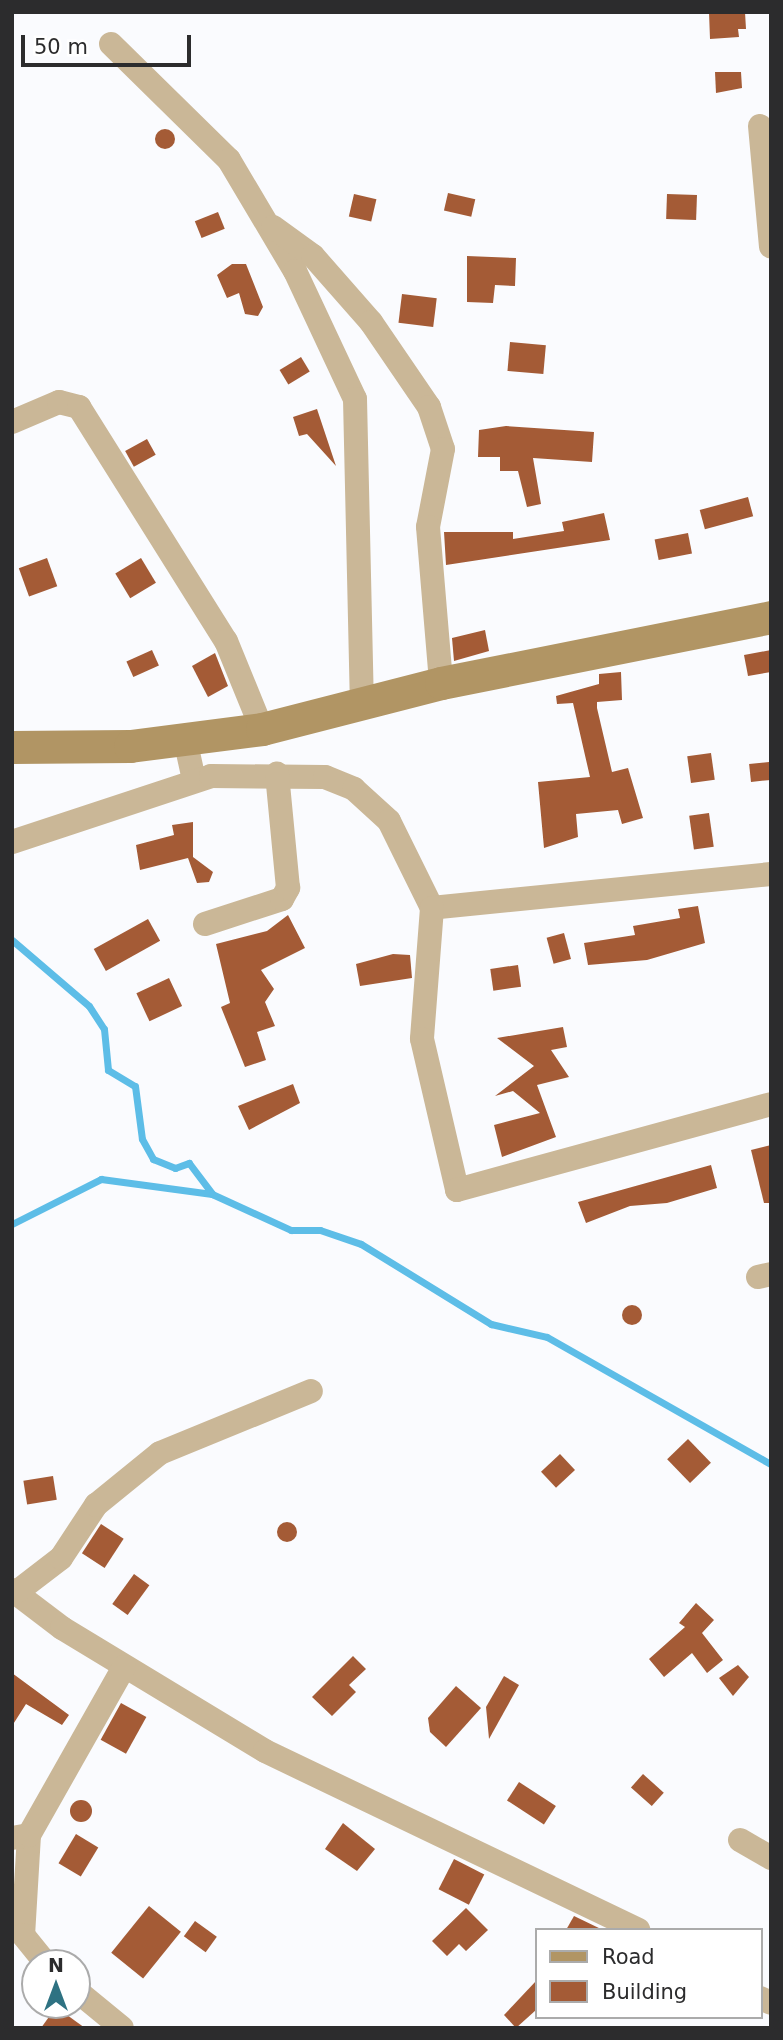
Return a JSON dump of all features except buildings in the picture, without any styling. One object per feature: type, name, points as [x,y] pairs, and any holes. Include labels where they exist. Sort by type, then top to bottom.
[{"type":"street","points":[[111,44],[229,160],[268,225],[355,399],[362,705]]},
{"type":"street","points":[[760,126],[771,247]]},
{"type":"street","points":[[268,225],[313,256],[371,322],[429,407],[443,449],[428,527],[441,683]]},
{"type":"street","points":[[12,422],[59,402],[79,407],[226,641],[262,729]]},
{"type":"street","points":[[12,747],[185,739],[262,729],[441,683],[771,617]]},
{"type":"street","points":[[185,739],[194,780]]},
{"type":"street","points":[[205,924],[282,899],[288,888],[277,774]]},
{"type":"street","points":[[12,842],[194,780],[277,774],[325,777],[368,799],[389,821],[432,908],[422,1039],[457,1190],[771,1104]]},
{"type":"street","points":[[432,908],[771,874]]},
{"type":"street","points":[[311,1391],[160,1453],[96,1505],[61,1558],[15,1590],[124,1667],[265,1751],[634,1928]]},
{"type":"street","points":[[34,1949],[23,1935],[20,1837],[124,1667]]},
{"type":"street","points":[[740,1840],[771,1858]]},
{"type":"street","points":[[91,2002],[122,2028]]},
{"type":"waterway","points":[[12,940],[89,1006],[104,1029],[108,1070],[135,1086],[142,1139],[153,1159],[175,1168],[189,1163],[212,1194]]},
{"type":"waterway","points":[[12,1224],[101,1179],[212,1194],[291,1230],[320,1230],[361,1244],[491,1324],[547,1337],[771,1464]]}]
